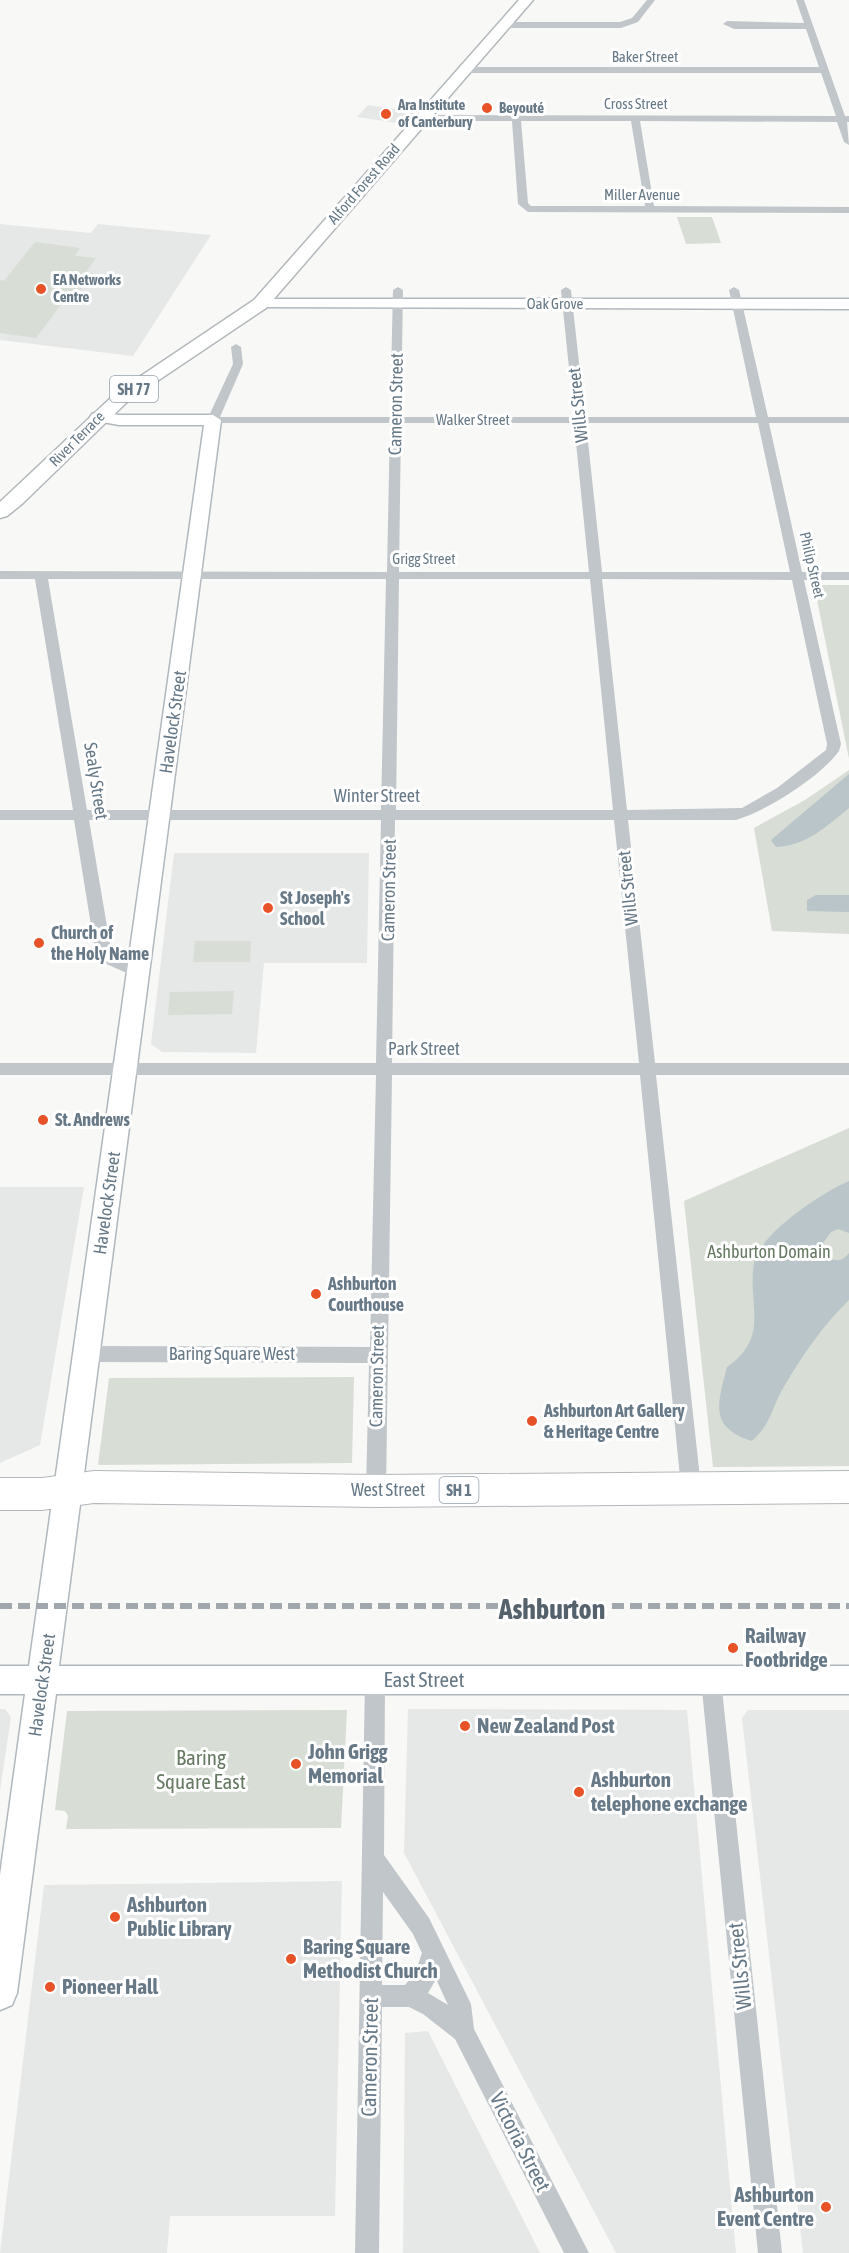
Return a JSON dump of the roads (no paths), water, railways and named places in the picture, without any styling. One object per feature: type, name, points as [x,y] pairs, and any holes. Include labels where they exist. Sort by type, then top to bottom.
[{"type":"highway","name":"West Street","points":[[0,1494],[69,1491],[94,1487],[376,1491],[849,1487]]},
{"type":"main road","name":"Alford Forest Road","points":[[275,288],[526,0]]},
{"type":"main road","name":"River Terrace","points":[[0,512],[26,490],[98,417],[125,395],[239,321],[275,288]]},
{"type":"street","points":[[504,25],[621,25],[635,20],[651,0]]},
{"type":"street","points":[[800,0],[845,119],[849,142]]},
{"type":"street","points":[[727,24],[809,26]]},
{"type":"street","name":"Baker Street","points":[[465,70],[825,70]]},
{"type":"street","name":"Cross Street","points":[[423,118],[845,119]]},
{"type":"street","name":"Miller Avenue","points":[[516,119],[524,207],[538,210],[849,210]]},
{"type":"street","points":[[635,119],[650,210]]},
{"type":"street","name":"Oak Grove","points":[[275,288],[398,297]]},
{"type":"street","name":"Oak Grove","points":[[260,304],[398,297],[735,297],[849,290]]},
{"type":"street","name":"Cameron Street","points":[[376,1491],[377,1355],[386,1069],[398,297]]},
{"type":"street","name":"Wills Street","points":[[567,297],[691,1487]]},
{"type":"street","name":"Oak Grove","points":[[735,297],[849,304]]},
{"type":"street","name":"Philip Street","points":[[735,297],[834,744],[825,758],[753,809]]},
{"type":"street","name":"Havelock Street","points":[[0,1993],[213,420],[238,364],[236,347]]},
{"type":"street","name":"Walker Street","points":[[98,417],[119,420],[849,420]]},
{"type":"street","name":"Grigg Street","points":[[0,575],[849,576]]},
{"type":"street","name":"Sealy Street","points":[[41,575],[82,815],[87,866],[103,950],[107,958],[138,973]]},
{"type":"street","name":"Winter Street","points":[[0,815],[736,815],[753,809]]},
{"type":"street","name":"Park Street","points":[[0,1069],[849,1069]]},
{"type":"street","name":"Baring Square West","points":[[87,1354],[377,1355]]},
{"type":"street","name":"East Street","points":[[0,1680],[849,1680]]},
{"type":"street","name":"Cameron Street","points":[[367,2253],[375,1680]]},
{"type":"street","name":"Wills Street","points":[[711,1680],[770,2253]]},
{"type":"street","name":"Victoria Street","points":[[373,1859],[421,1926],[460,2004],[463,2031],[577,2253]]},
{"type":"street","points":[[410,1996],[430,1969],[434,1952]]},
{"type":"street","name":"Victoria Street","points":[[371,1996],[410,1996],[431,2006],[463,2031]]},
{"type":"railway","points":[[0,1606],[849,1606]]},
{"type":"place","name":"Beyouté","points":[[487,108]]},
{"type":"place","name":"Ara Institute of Canterbury","points":[[386,114]]},
{"type":"place","name":"EA Networks Centre","points":[[41,289]]},
{"type":"place","name":"St Joseph's School","points":[[268,908]]},
{"type":"place","name":"Church of the Holy Name","points":[[39,943]]},
{"type":"place","name":"St. Andrews","points":[[43,1120]]},
{"type":"place","name":"Ashburton Courthouse","points":[[316,1294]]},
{"type":"place","name":"Ashburton Art Gallery & Heritage Centre","points":[[532,1421]]},
{"type":"place","name":"Railway Footbridge","points":[[733,1648]]},
{"type":"place","name":"New Zealand Post","points":[[465,1726]]},
{"type":"place","name":"John Grigg Memorial","points":[[296,1764]]},
{"type":"place","name":"Ashburton telephone exchange","points":[[579,1792]]},
{"type":"place","name":"Ashburton Public Library","points":[[115,1917]]},
{"type":"place","name":"Baring Square Methodist Church","points":[[291,1959]]},
{"type":"place","name":"Pioneer Hall","points":[[50,1987]]},
{"type":"place","name":"Ashburton Event Centre","points":[[826,2207]]},
{"type":"district","name":"Ashburton","points":[[552,1609]]},
{"type":"park label","name":"Ashburton Domain","points":[[769,1252]]},
{"type":"park label","name":"Baring Square East","points":[[201,1770]]}]
